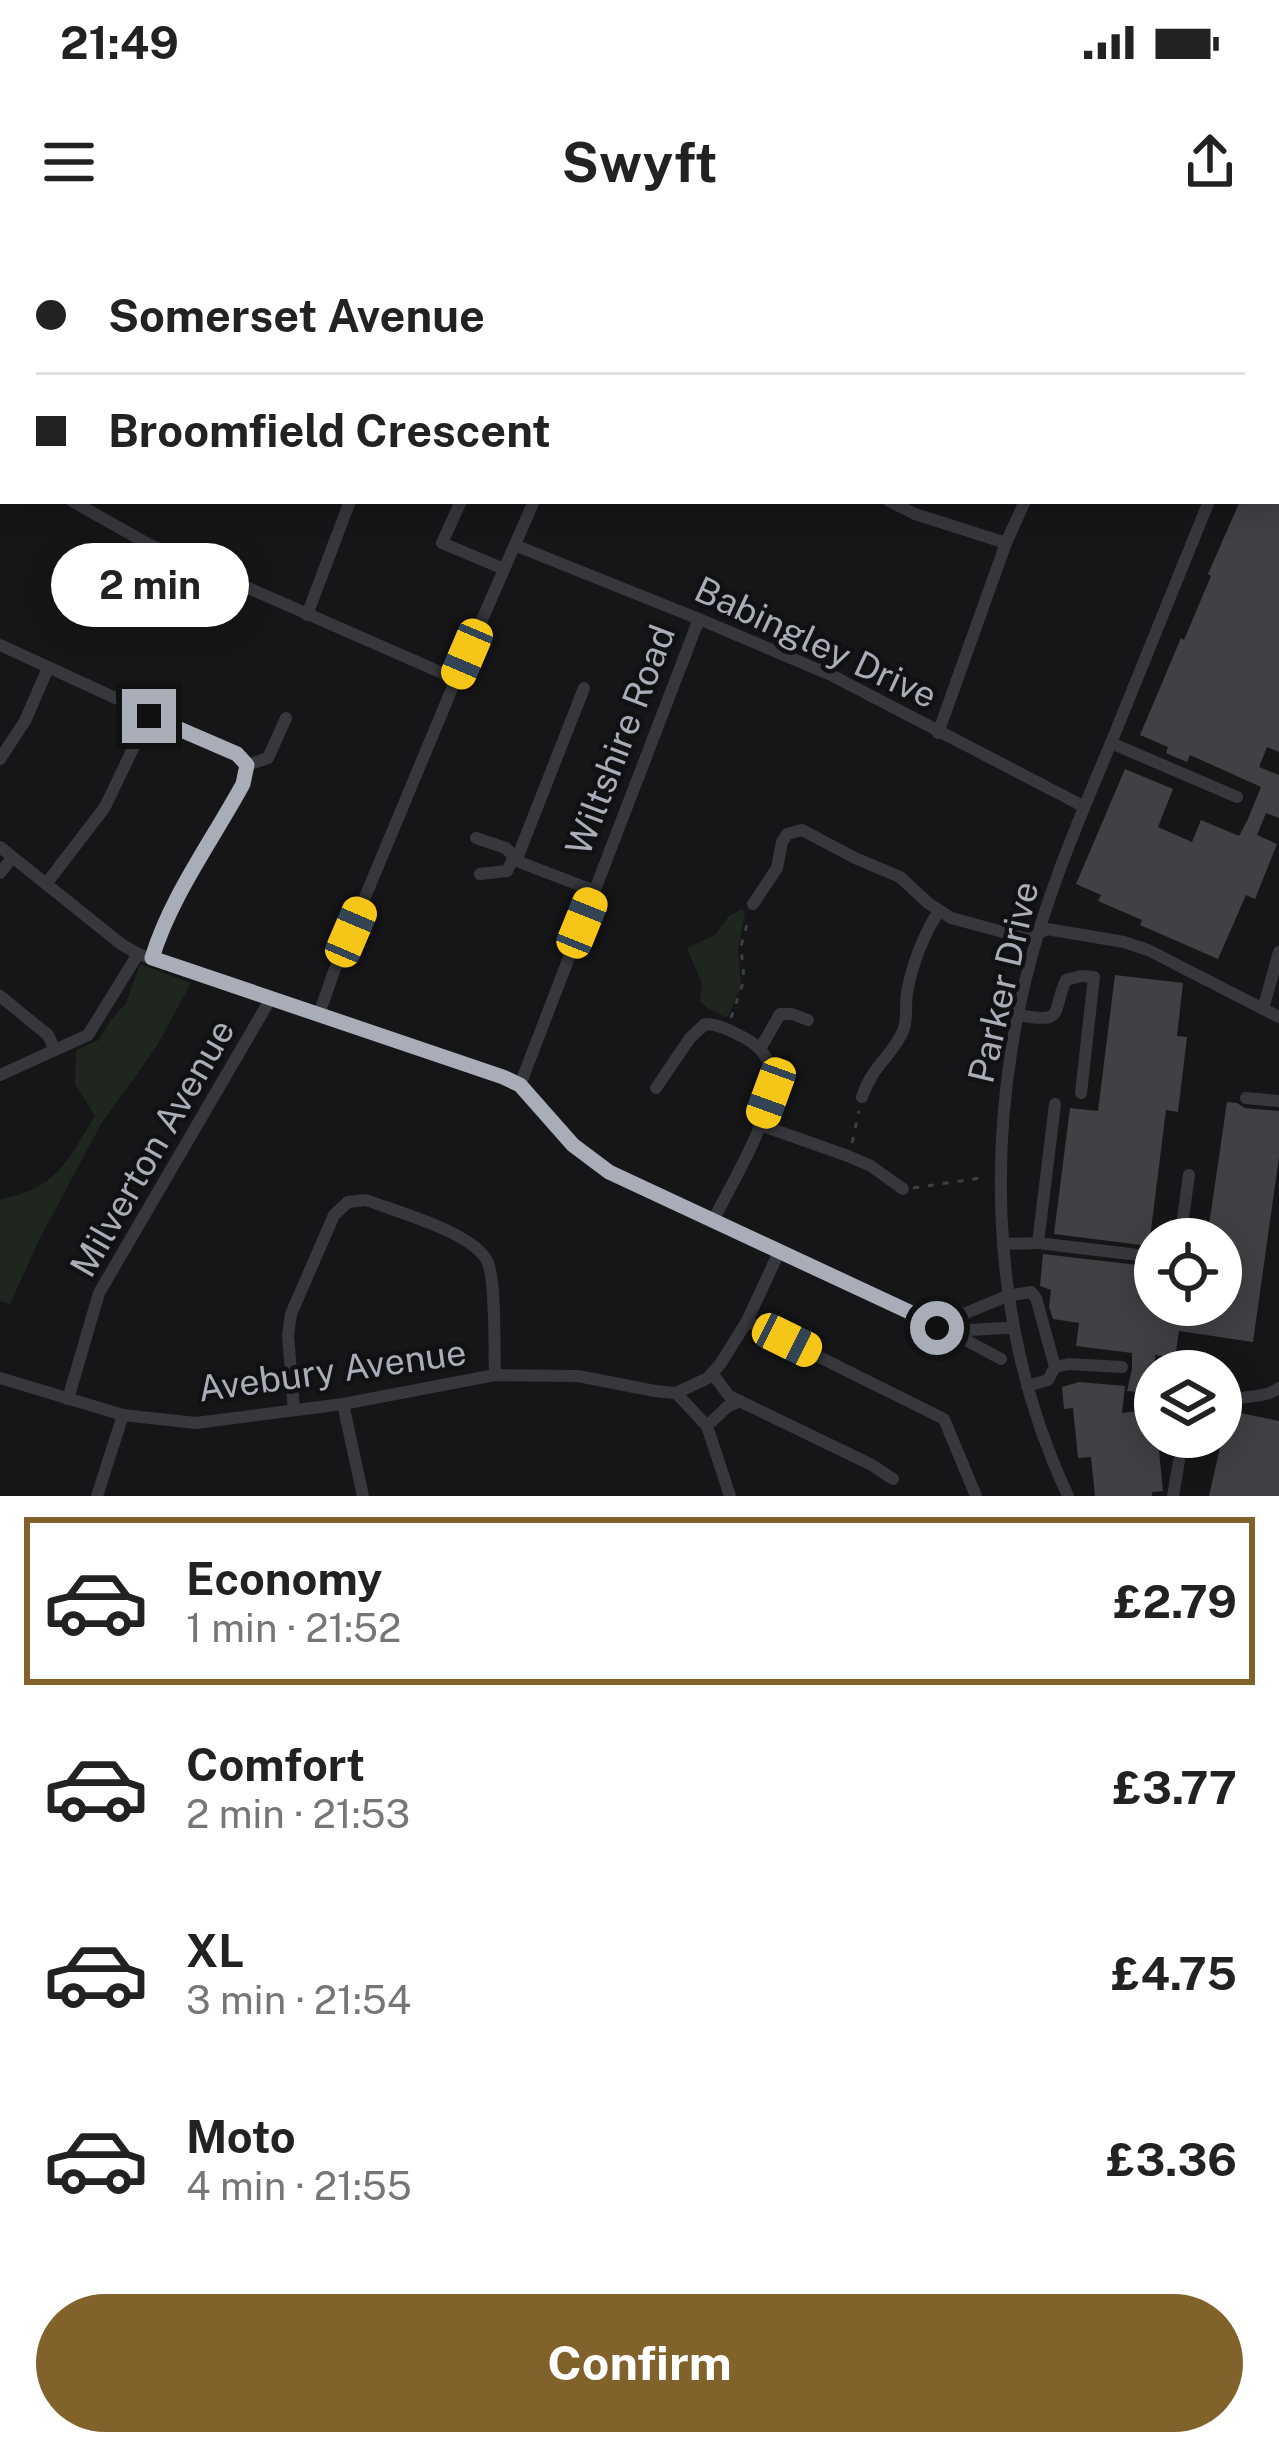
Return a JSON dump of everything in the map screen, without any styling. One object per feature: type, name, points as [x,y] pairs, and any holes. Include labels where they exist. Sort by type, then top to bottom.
[{"type":"street","points":[[77,504],[148,544],[456,680]]},
{"type":"street","points":[[307,614],[349,504]]},
{"type":"street","points":[[460,504],[442,544],[504,569]]},
{"type":"street","points":[[319,1014],[533,504]]},
{"type":"street","points":[[895,504],[1006,543]]},
{"type":"street","points":[[938,733],[1023,504]]},
{"type":"street","name":"Parker Drive","points":[[1068,1496],[1027,1385],[1007,1296],[1000,1176],[1005,1089],[1037,935],[1083,806],[1208,504]]},
{"type":"street","name":"Babingley Drive","points":[[517,546],[831,675],[1083,806]]},
{"type":"street","name":"Wiltshire Road","points":[[520,1085],[699,619]]},
{"type":"street","points":[[0,645],[237,754],[247,765]]},
{"type":"street","points":[[0,759],[25,721],[48,668]]},
{"type":"street","points":[[480,874],[507,871],[515,861],[584,688]]},
{"type":"street","points":[[46,884],[105,807],[149,716]]},
{"type":"street","points":[[247,765],[268,758],[286,718]]},
{"type":"street","points":[[1111,743],[1237,797]]},
{"type":"street","points":[[0,1075],[88,1035],[160,932],[243,784],[247,765]]},
{"type":"street","points":[[753,904],[777,868],[787,833],[802,830],[900,877],[951,918],[1029,939],[1047,929],[1124,942],[1279,1016]]},
{"type":"street","points":[[476,838],[510,850],[515,861],[595,891]]},
{"type":"street","points":[[0,847],[145,956],[520,1085],[590,1160],[1001,1359]]},
{"type":"street","points":[[0,873],[12,858]]},
{"type":"street","points":[[862,1097],[868,1078],[905,1029],[905,998],[916,956],[939,911]]},
{"type":"street","points":[[1263,1009],[1279,952]]},
{"type":"street","points":[[1019,1015],[1051,1017],[1058,1011],[1066,980],[1094,977],[1081,1093]]},
{"type":"street","points":[[0,996],[48,1035],[55,1050]]},
{"type":"street","name":"Milverton Avenue","points":[[68,1399],[99,1293],[272,998]]},
{"type":"street","points":[[760,1049],[780,1014],[808,1020]]},
{"type":"street","points":[[656,1088],[705,1024],[725,1029],[767,1057],[772,1082],[760,1125],[713,1221]]},
{"type":"street","points":[[1246,1097],[1279,1101]]},
{"type":"street","points":[[1038,1243],[1055,1104]]},
{"type":"street","points":[[760,1125],[871,1166],[903,1190]]},
{"type":"street","points":[[1183,1218],[1189,1175]]},
{"type":"street","points":[[294,1410],[291,1314],[334,1215],[348,1202],[366,1200],[467,1240],[482,1251],[490,1268],[495,1375]]},
{"type":"street","points":[[1003,1244],[1038,1243],[1134,1254]]},
{"type":"street","points":[[730,1496],[706,1426],[676,1393],[712,1373],[747,1321],[779,1252]]},
{"type":"street","points":[[916,1315],[966,1312],[1031,1292],[1055,1367],[1048,1380],[1027,1385]]},
{"type":"street","points":[[747,1321],[944,1419],[976,1496]]},
{"type":"street","points":[[947,1330],[1012,1328]]},
{"type":"street","points":[[1055,1367],[1122,1367]]},
{"type":"street","points":[[712,1373],[729,1396],[892,1479]]},
{"type":"street","name":"Avebury Avenue","points":[[0,1378],[123,1414],[196,1423],[343,1404],[495,1375],[578,1376],[676,1393]]},
{"type":"street","points":[[1242,1396],[1271,1394],[1279,1388]]},
{"type":"street","points":[[706,1426],[740,1401]]},
{"type":"street","points":[[343,1404],[363,1496]]},
{"type":"street","points":[[98,1496],[123,1414]]},
{"type":"street","points":[[1172,1496],[1180,1461]]},
{"type":"path","points":[[725,1029],[744,980],[742,946],[753,904]]},
{"type":"path","points":[[848,1156],[862,1097]]},
{"type":"path","points":[[903,1190],[1000,1176]]},
{"type":"shaded area","points":[[742,909],[741,986],[725,1017],[700,1001],[702,984],[687,948],[715,935],[729,916]]},
{"type":"shaded area","points":[[140,964],[191,983],[155,1049],[101,1124],[10,1304],[0,1301],[0,1199],[48,1180],[68,1159],[95,1116],[75,1084],[76,1050],[99,1040],[126,1003]]},
{"type":"building","points":[[1239,504],[1279,504],[1279,752],[1267,747],[1259,767],[1279,775],[1279,818],[1266,813],[1257,835],[1277,844],[1255,899],[1246,895],[1218,959],[1140,925],[1142,920],[1098,901],[1101,895],[1076,884],[1125,769],[1173,789],[1158,827],[1192,842],[1201,820],[1239,836],[1247,821],[1261,787],[1190,755],[1187,762],[1166,753],[1168,747],[1140,735]]},
{"type":"building","points":[[1115,975],[1183,983],[1177,1036],[1187,1037],[1178,1112],[1166,1110],[1152,1218],[1134,1218],[1134,1244],[1054,1234],[1070,1108],[1098,1111]]},
{"type":"building","points":[[1227,1102],[1279,1111],[1279,1157],[1253,1342],[1179,1331],[1176,1350],[1134,1350],[1134,1392],[1127,1391],[1132,1353],[1076,1346],[1079,1323],[1053,1319],[1051,1290],[1040,1286],[1043,1254],[1134,1265],[1134,1326],[1242,1326],[1242,1218],[1210,1218]]},
{"type":"building","points":[[1079,1382],[1125,1386],[1122,1413],[1134,1412],[1134,1458],[1160,1458],[1163,1491],[1152,1492],[1152,1496],[1095,1496],[1091,1457],[1078,1458],[1073,1408],[1064,1409],[1062,1387]]},
{"type":"building","points":[[1242,1413],[1279,1421],[1279,1496],[1209,1496],[1218,1458],[1242,1458]]},
{"type":"route","points":[[149,716],[237,754],[247,765],[243,784],[172,908],[152,958],[520,1085],[573,1145],[609,1172],[937,1328]]}]
